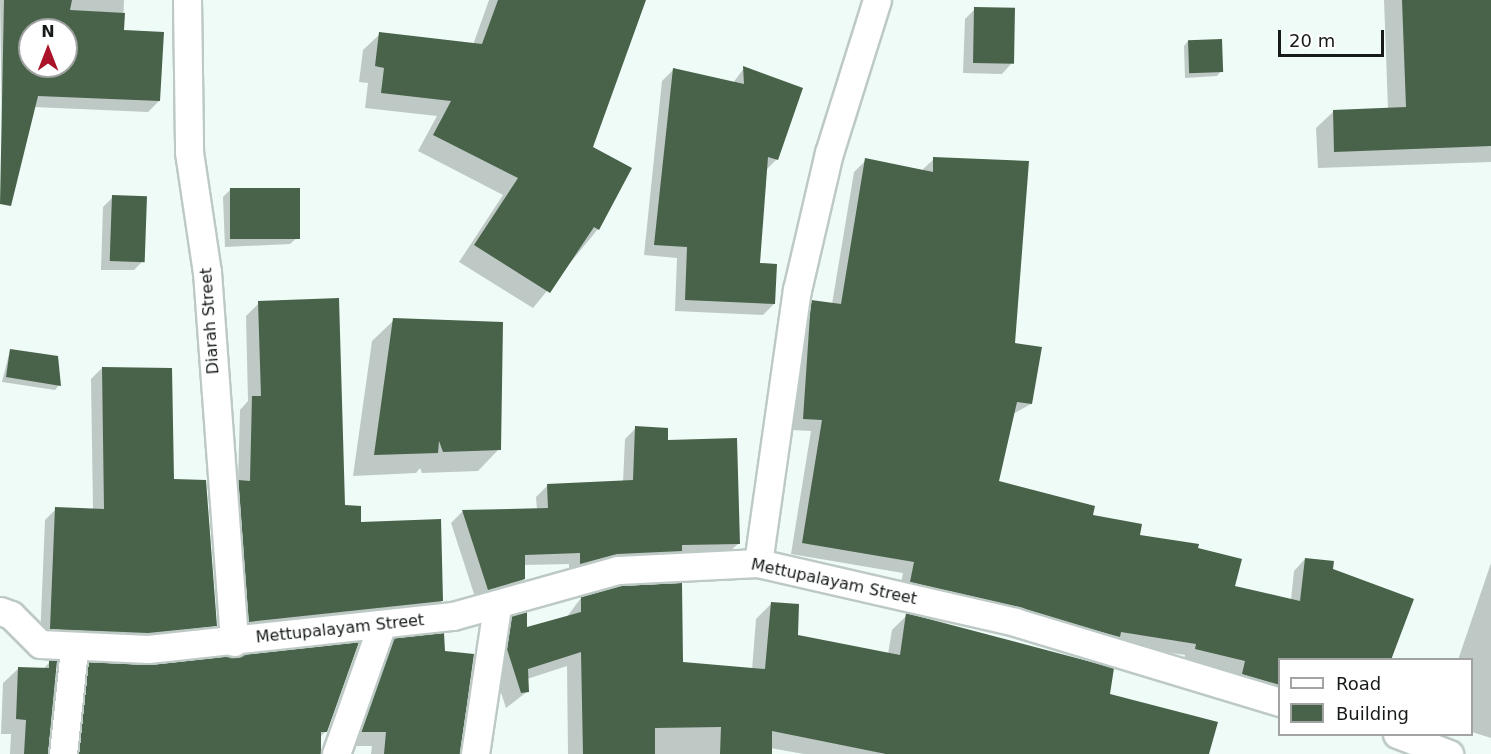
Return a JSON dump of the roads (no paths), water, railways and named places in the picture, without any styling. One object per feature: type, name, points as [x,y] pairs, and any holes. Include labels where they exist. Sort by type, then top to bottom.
[{"type":"street","name":"Diarah Street","points":[[187,0],[189,152],[207,272],[234,642]]},
{"type":"street","points":[[758,563],[797,290],[828,153],[878,0]]},
{"type":"street","name":"Mettupalayam Street","points":[[0,611],[12,615],[40,644],[74,650],[234,642],[381,627],[497,608],[618,570],[758,563],[1015,622],[1278,701]]},
{"type":"street","points":[[476,754],[497,608]]},
{"type":"street","points":[[336,754],[381,627]]},
{"type":"street","points":[[63,754],[74,650]]},
{"type":"street","points":[[1400,736],[1449,754]]}]
